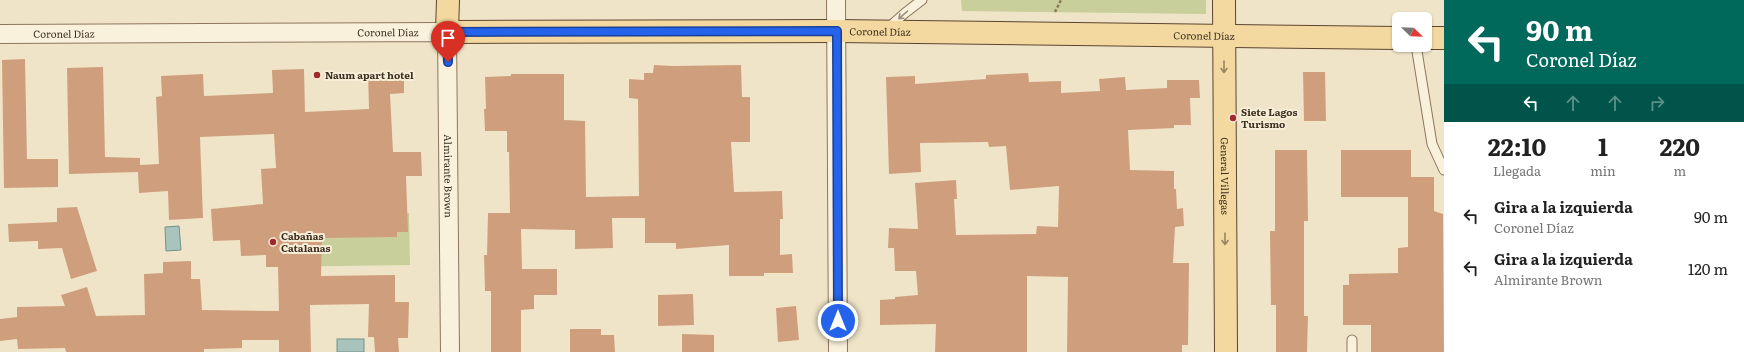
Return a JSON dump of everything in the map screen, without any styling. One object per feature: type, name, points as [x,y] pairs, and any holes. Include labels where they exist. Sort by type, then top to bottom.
[{"type":"main road","name":"Almirante Brown","points":[[447,32],[448,0]]},
{"type":"main road","name":"General Villegas","points":[[1224,0],[1226,352]]},
{"type":"main road","name":"Coronel Díaz","points":[[447,32],[837,31],[1392,38]]},
{"type":"main road","points":[[1432,38],[1444,38]]},
{"type":"street","points":[[836,0],[838,352]]},
{"type":"street","name":"Coronel Díaz","points":[[0,34],[447,32]]},
{"type":"street","name":"Almirante Brown","points":[[447,32],[450,352]]},
{"type":"lane","points":[[884,32],[922,0]]},
{"type":"lane","points":[[1417,52],[1432,144],[1444,170]]},
{"type":"lane","points":[[1352,340],[1352,352]]},
{"type":"green space","points":[[961,0],[1206,0],[1206,14],[962,11]]},
{"type":"green space","points":[[409,213],[410,265],[266,267],[265,215]]},
{"type":"water","points":[[179,226],[181,250],[166,251],[165,227]]},
{"type":"water","points":[[337,339],[364,339],[364,352],[337,352]]},
{"type":"building","points":[[25,59],[27,159],[58,159],[58,187],[4,188],[2,60]]},
{"type":"building","points":[[654,65],[741,65],[742,97],[750,97],[750,142],[731,142],[734,192],[782,191],[783,219],[780,219],[780,255],[792,254],[793,273],[764,273],[764,276],[729,276],[729,245],[676,249],[676,243],[645,243],[645,218],[612,218],[613,248],[575,249],[575,230],[521,229],[522,269],[557,269],[557,295],[534,295],[534,309],[521,310],[521,352],[491,352],[491,291],[485,291],[484,255],[487,255],[488,213],[510,213],[509,152],[507,152],[507,131],[485,131],[485,77],[511,76],[511,74],[564,74],[564,120],[585,121],[586,197],[639,196],[638,99],[629,98],[629,79],[644,80],[644,73],[653,73]]},
{"type":"building","points":[[103,67],[105,157],[140,158],[140,165],[159,164],[156,97],[162,96],[161,76],[203,74],[204,96],[273,93],[272,70],[304,69],[305,112],[369,109],[368,73],[404,72],[404,93],[390,94],[393,152],[421,152],[422,176],[406,176],[408,232],[397,232],[397,237],[322,238],[321,276],[395,275],[395,302],[409,302],[408,338],[398,338],[399,352],[375,352],[374,337],[368,337],[369,304],[310,305],[311,352],[279,352],[279,340],[242,340],[242,348],[204,349],[204,352],[66,352],[65,348],[18,349],[17,339],[0,341],[0,319],[17,317],[17,307],[65,306],[61,295],[87,287],[96,316],[145,315],[144,274],[163,273],[163,262],[191,261],[191,279],[200,279],[202,310],[279,311],[278,267],[266,267],[266,255],[241,256],[240,240],[213,241],[211,209],[263,204],[261,169],[276,168],[274,134],[200,137],[203,218],[169,220],[168,191],[139,193],[138,172],[69,174],[67,68]]},
{"type":"building","points":[[1303,72],[1325,72],[1326,121],[1304,121]]},
{"type":"building","points":[[1028,73],[1029,82],[1061,81],[1061,93],[1100,91],[1099,79],[1125,77],[1126,90],[1167,88],[1167,80],[1199,80],[1200,98],[1190,98],[1191,125],[1174,125],[1174,128],[1128,130],[1130,170],[1174,171],[1174,189],[1176,189],[1177,209],[1183,208],[1184,226],[1175,227],[1173,263],[1189,263],[1188,345],[1182,345],[1182,352],[1067,352],[1068,277],[1027,276],[1027,352],[935,352],[936,324],[880,325],[880,300],[918,295],[916,271],[895,271],[894,248],[888,248],[889,228],[918,229],[915,183],[956,180],[957,199],[954,199],[956,235],[1036,234],[1037,226],[1058,227],[1059,186],[1010,190],[1006,146],[989,147],[988,142],[920,143],[921,172],[889,174],[886,77],[915,76],[915,84],[986,79],[986,75]]},
{"type":"building","points":[[1275,150],[1307,150],[1308,221],[1304,221],[1304,316],[1308,316],[1307,352],[1276,352],[1276,305],[1271,305],[1270,231],[1275,231]]},
{"type":"building","points":[[1341,150],[1411,150],[1411,177],[1434,177],[1434,211],[1443,214],[1444,352],[1371,352],[1371,325],[1343,325],[1343,285],[1349,285],[1349,274],[1398,273],[1398,248],[1408,247],[1408,197],[1341,197]]},
{"type":"building","points":[[77,207],[97,271],[71,279],[62,248],[38,249],[38,241],[9,242],[8,224],[57,222],[57,208]]},
{"type":"building","points":[[693,294],[694,325],[658,326],[658,295]]},
{"type":"building","points":[[796,306],[799,340],[778,342],[776,308]]},
{"type":"building","points":[[570,329],[601,329],[601,335],[614,335],[615,352],[570,352]]},
{"type":"building","points":[[682,334],[714,335],[714,352],[682,352]]},
{"type":"place","name":"Naum apart hotel","points":[[317,75]]},
{"type":"place","name":"Siete Lagos Turismo","points":[[1233,118]]},
{"type":"place","name":"Cabañas Catalanas","points":[[273,242]]},
{"type":"route","points":[[448,62],[447,32],[837,31],[838,321]]}]
